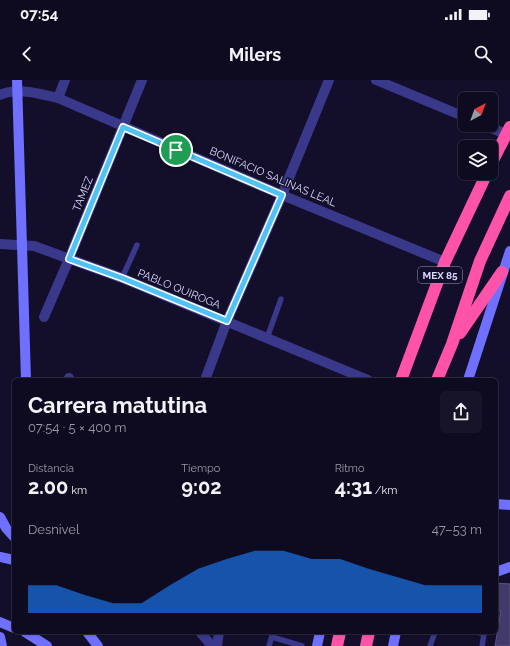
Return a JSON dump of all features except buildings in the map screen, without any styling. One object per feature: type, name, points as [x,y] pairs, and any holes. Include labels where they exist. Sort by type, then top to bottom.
[{"type":"highway","points":[[498,150],[508,131]]},
{"type":"highway","name":"MEX 85","points":[[402,378],[445,262],[484,180]]},
{"type":"highway","name":"MEX 85","points":[[438,378],[452,344],[480,261],[510,196]]},
{"type":"highway","points":[[452,344],[502,272]]},
{"type":"highway","points":[[337,646],[340,634]]},
{"type":"highway","points":[[366,646],[369,634]]},
{"type":"street","points":[[17,80],[26,378]]},
{"type":"street","points":[[58,98],[65,80]]},
{"type":"street","name":"TAMEZ","points":[[44,317],[142,80]]},
{"type":"street","points":[[206,378],[227,321],[282,195],[329,80]]},
{"type":"street","points":[[376,80],[458,114]]},
{"type":"street","name":"BONIFACIO SALINAS LEAL","points":[[0,95],[17,91],[37,93],[58,98],[282,195],[445,262]]},
{"type":"street","points":[[498,128],[508,131]]},
{"type":"street","name":"PABLO QUIROGA","points":[[0,244],[34,246],[122,278],[363,378]]},
{"type":"street","points":[[469,378],[510,251]]},
{"type":"street","points":[[498,504],[510,505]]},
{"type":"street","points":[[0,517],[12,535]]},
{"type":"street","points":[[0,557],[12,560]]},
{"type":"street","points":[[498,571],[510,567]]},
{"type":"street","points":[[0,622],[12,627]]},
{"type":"street","points":[[28,634],[47,646]]},
{"type":"street","points":[[89,634],[98,646]]},
{"type":"street","points":[[202,634],[212,646]]},
{"type":"street","points":[[217,646],[219,634]]},
{"type":"street","points":[[317,646],[320,634]]},
{"type":"street","points":[[0,637],[2,646]]},
{"type":"lane","points":[[122,278],[137,245]]},
{"type":"lane","points":[[267,338],[281,300]]},
{"type":"lane","points":[[269,646],[272,634],[302,646]]},
{"type":"lane","points":[[430,646],[435,634]]},
{"type":"lane","points":[[482,646],[484,634]]},
{"type":"route","points":[[123,127],[176,150],[282,195],[227,321],[122,278],[69,259],[123,127]]}]
